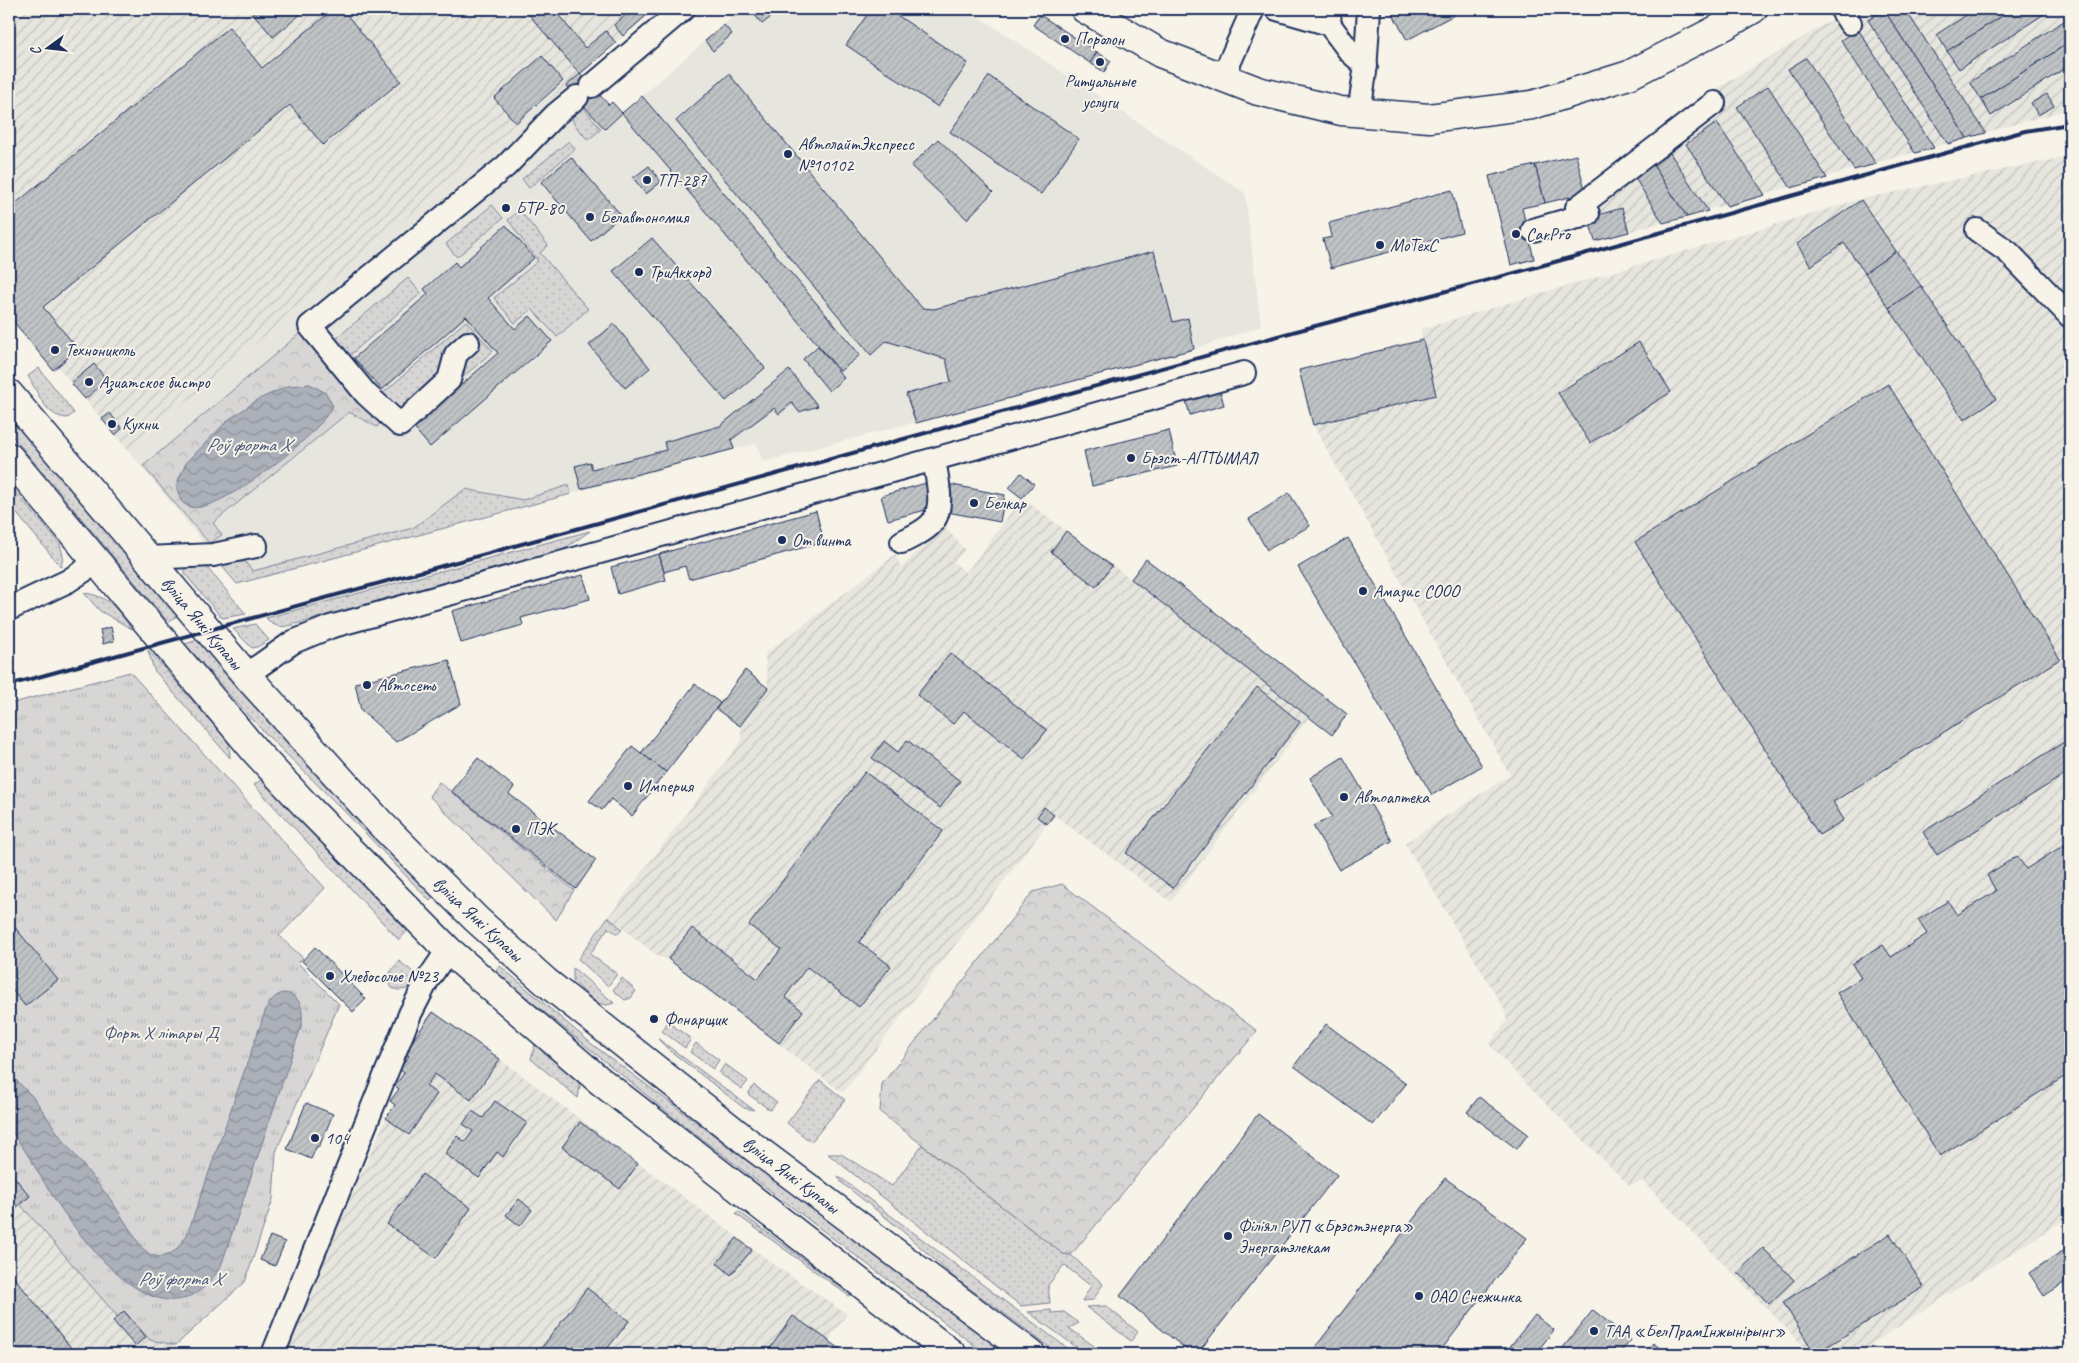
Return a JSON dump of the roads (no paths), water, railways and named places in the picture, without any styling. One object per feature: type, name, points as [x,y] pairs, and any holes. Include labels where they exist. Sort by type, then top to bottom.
[{"type":"main road","points":[[1085,9],[1160,53],[1258,91],[1341,111],[1429,118],[1532,105],[1629,75],[1753,9]]},
{"type":"main road","name":"вуліца Янкі Купалы","points":[[9,394],[246,675],[380,823],[476,919],[546,982],[732,1130],[1032,1354]]},
{"type":"main road","points":[[9,457],[256,752],[309,809],[448,950],[600,1080],[952,1354]]},
{"type":"main road","points":[[448,950],[476,919]]},
{"type":"lane","points":[[468,343],[456,354],[449,380],[400,425],[366,394],[310,326],[506,166],[588,83],[683,9]]},
{"type":"lane","points":[[1223,77],[1254,9]]},
{"type":"lane","points":[[1277,9],[1329,17],[1350,52],[1366,66]]},
{"type":"lane","points":[[1359,113],[1366,66],[1369,9]]},
{"type":"lane","points":[[1533,230],[1583,216],[1577,208],[1714,103]]},
{"type":"lane","points":[[1978,230],[2008,252],[2070,316]]},
{"type":"lane","points":[[246,675],[293,642],[330,627],[1244,372]]},
{"type":"lane","points":[[902,542],[925,530],[934,521],[939,504],[934,460]]},
{"type":"lane","points":[[147,558],[213,555],[256,546]]},
{"type":"lane","points":[[9,609],[68,581],[97,562]]},
{"type":"lane","points":[[274,1354],[410,1014],[427,981],[448,950]]},
{"type":"water","name":"Роў форта X","points":[[310,384],[326,393],[333,406],[308,437],[257,478],[218,501],[202,507],[190,507],[181,501],[176,486],[186,463],[228,420],[259,399],[288,386]]},
{"type":"water","name":"Роў форта Х","points":[[283,993],[294,996],[300,1003],[302,1024],[221,1266],[198,1292],[173,1300],[146,1294],[120,1277],[95,1252],[73,1225],[12,1132],[9,1126],[8,1115],[9,1073],[34,1098],[62,1139],[111,1200],[142,1248],[151,1255],[158,1257],[168,1255],[176,1250],[187,1235],[266,1009],[273,999]]},
{"type":"railway","points":[[9,685],[1289,333],[1533,268],[2025,131],[2070,124]]},
{"type":"place","name":"Поролон","points":[[1065,39]]},
{"type":"place","name":"Ритуальные услуги","points":[[1100,62]]},
{"type":"place","name":"АвтолайтЭкспресс №10102","points":[[788,154]]},
{"type":"place","name":"ТП-287","points":[[647,180]]},
{"type":"place","name":"БТР-80","points":[[506,208]]},
{"type":"place","name":"Белавтономия","points":[[590,217]]},
{"type":"place","name":"CarPro","points":[[1516,234]]},
{"type":"place","name":"MoTexC","points":[[1380,245]]},
{"type":"place","name":"ТриАккорд","points":[[639,272]]},
{"type":"place","name":"Технониколь","points":[[55,350]]},
{"type":"place","name":"Азиатское бистро","points":[[89,382]]},
{"type":"place","name":"Кухни","points":[[112,424]]},
{"type":"place","name":"Брэст-АПТЫМАЛ","points":[[1131,458]]},
{"type":"place","name":"Белкар","points":[[974,503]]},
{"type":"place","name":"От винта","points":[[782,540]]},
{"type":"place","name":"Амазис СООО","points":[[1363,591]]},
{"type":"place","name":"Автосеть","points":[[367,685]]},
{"type":"place","name":"Империя","points":[[628,786]]},
{"type":"place","name":"Автоаптека","points":[[1344,797]]},
{"type":"place","name":"ПЭК","points":[[516,829]]},
{"type":"place","name":"Хлебосолье №23","points":[[330,976]]},
{"type":"place","name":"Фонарщик","points":[[654,1019]]},
{"type":"place","name":"104","points":[[315,1138]]},
{"type":"place","name":"Філіял РУП «Брэстэнерга» Энергатэлекам","points":[[1228,1236]]},
{"type":"place","name":"ОАО Снежинка","points":[[1419,1296]]},
{"type":"place","name":"ТАА «БелПрамІнжынірынг»","points":[[1594,1331]]},
{"type":"park label","name":"Форт X літары Д","points":[[161,1033]]}]
